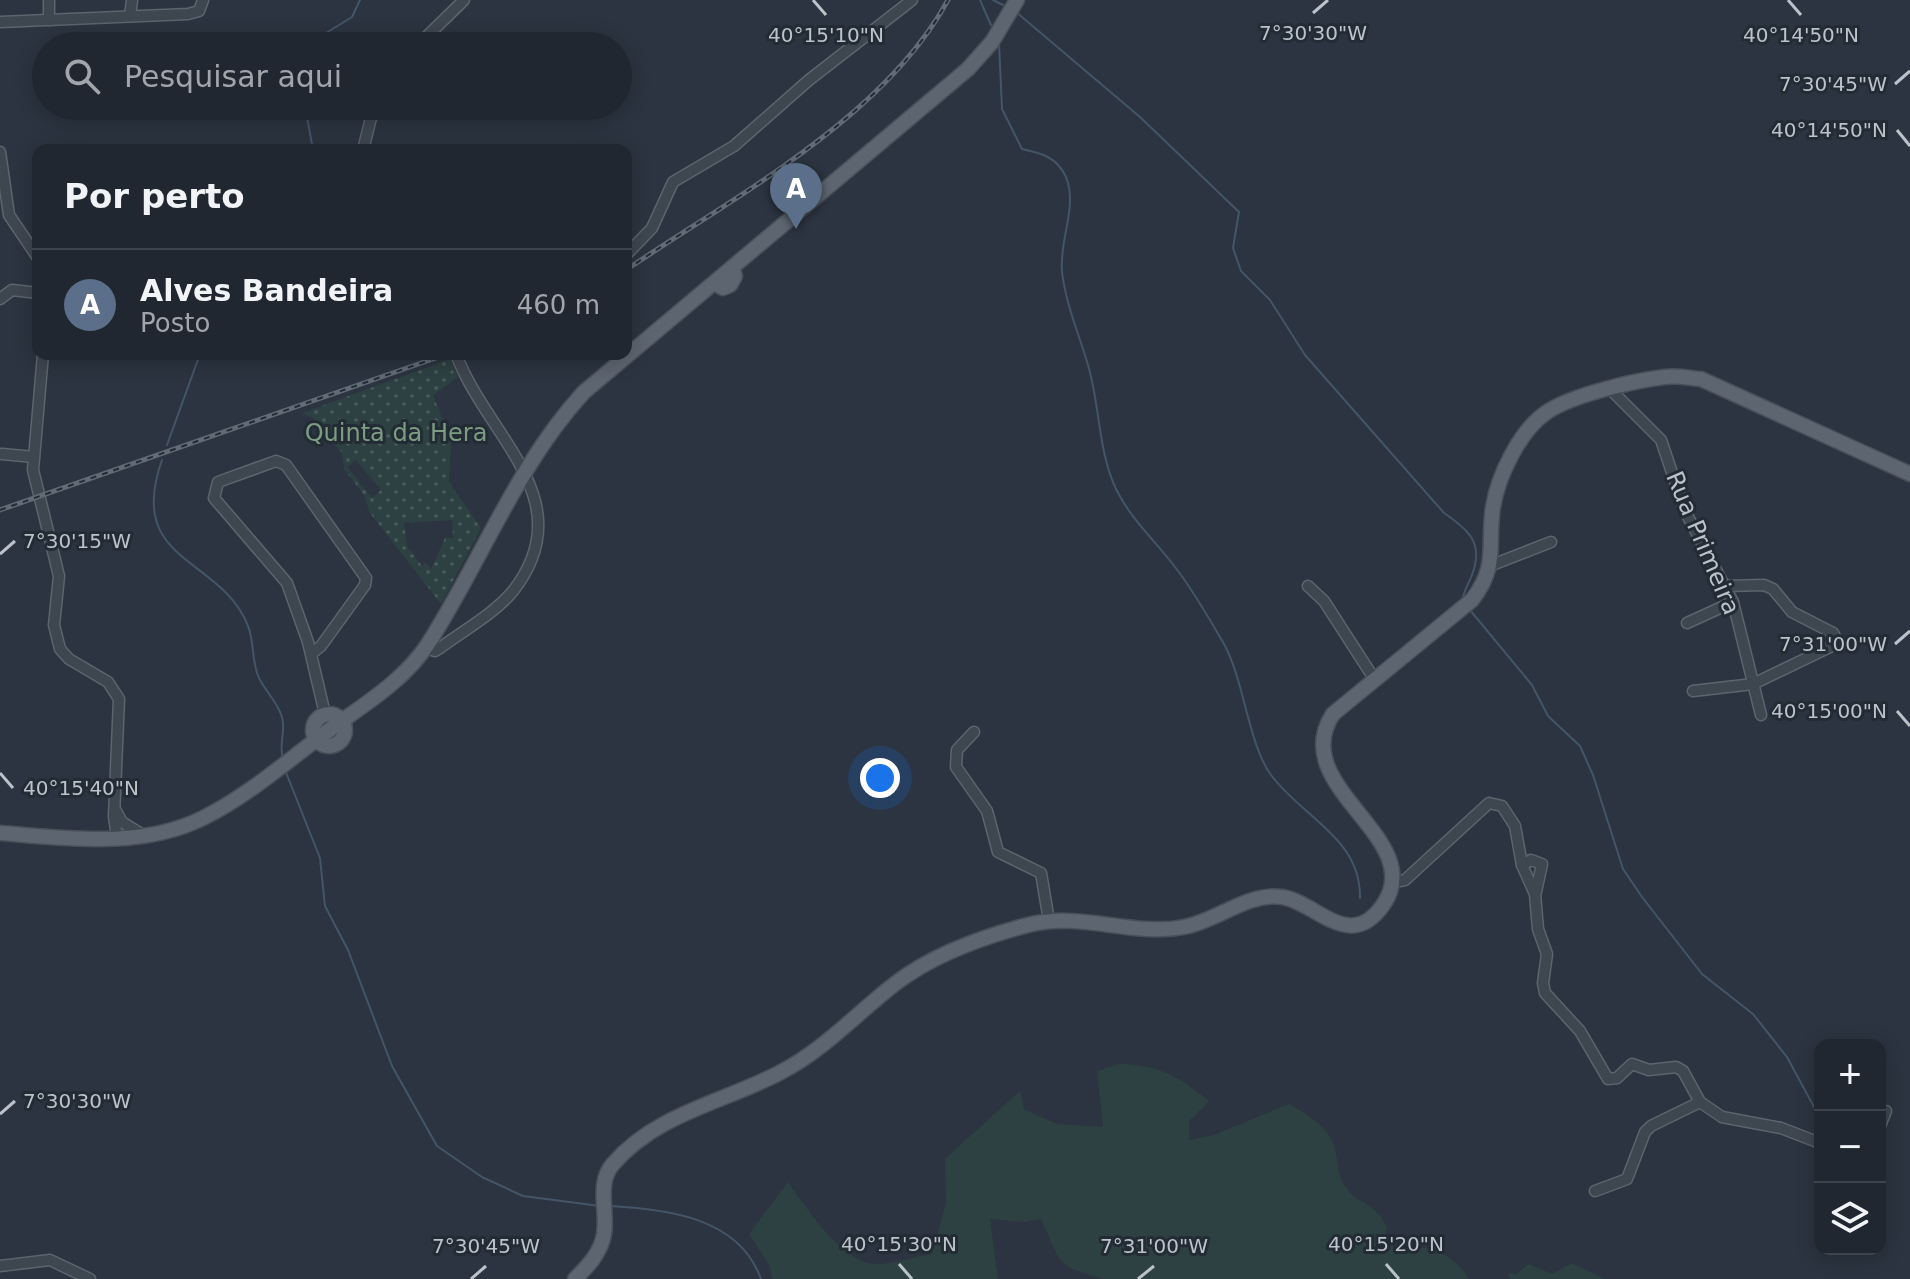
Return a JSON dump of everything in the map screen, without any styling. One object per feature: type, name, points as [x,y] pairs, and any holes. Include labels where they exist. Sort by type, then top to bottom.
[{"type":"main road","points":[[632,352],[714,283],[715,268],[721,264],[732,268],[968,69],[992,42],[1017,0]]},
{"type":"main road","points":[[342,720],[405,671],[425,648],[523,472],[554,425],[584,392],[622,360]]},
{"type":"main road","points":[[575,1279],[595,1257],[602,1243],[607,1173],[612,1164],[656,1129],[700,1105],[765,1080],[799,1062],[898,981],[934,957],[1027,925],[1049,921],[1183,928],[1254,900],[1277,896],[1333,923],[1346,925],[1372,917],[1383,906],[1394,882],[1392,862],[1328,768],[1321,750],[1323,729],[1333,714],[1466,605],[1484,585],[1492,565],[1493,507],[1500,483],[1525,433],[1544,414],[1564,402],[1665,376],[1701,379],[1910,474]]},
{"type":"main road","points":[[316,739],[314,725],[325,714],[342,720]]},
{"type":"main road","points":[[316,739],[329,746],[339,743],[345,735],[342,720]]},
{"type":"main road","points":[[1,833],[117,838],[143,835],[203,818],[316,739]]},
{"type":"street","points":[[49,0],[49,20]]},
{"type":"street","points":[[130,16],[132,0]]},
{"type":"street","points":[[431,32],[464,0]]},
{"type":"street","points":[[632,249],[652,228],[673,182],[734,146],[809,80],[912,0]]},
{"type":"street","points":[[0,22],[130,16],[201,5]]},
{"type":"street","points":[[364,144],[370,120]]},
{"type":"street","points":[[0,152],[9,215],[32,249]]},
{"type":"street","points":[[0,299],[12,290],[32,292]]},
{"type":"street","points":[[42,360],[34,457],[36,497],[59,576],[54,625],[56,639],[69,659],[108,682],[119,699],[117,838]]},
{"type":"street","points":[[425,648],[435,651],[498,606],[523,575],[540,524],[539,508],[523,472],[459,360]]},
{"type":"street","name":"Rua Primeira","points":[[1611,390],[1661,440],[1685,511],[1733,602],[1761,715]]},
{"type":"street","points":[[0,442],[1,456],[34,457]]},
{"type":"street","points":[[311,654],[367,581],[286,465],[276,461],[218,482],[214,498],[287,583],[304,627],[325,714]]},
{"type":"street","points":[[1492,565],[1551,542]]},
{"type":"street","points":[[1693,691],[1753,684],[1830,647],[1837,640],[1833,633],[1792,612],[1773,589],[1764,585],[1726,586]]},
{"type":"street","points":[[1308,586],[1324,601],[1375,680]]},
{"type":"street","points":[[1687,623],[1733,602]]},
{"type":"street","points":[[304,627],[317,636],[330,633]]},
{"type":"street","points":[[974,732],[957,750],[956,767],[987,811],[998,852],[1041,873],[1049,921]]},
{"type":"street","points":[[1394,882],[1405,880],[1489,803],[1508,811],[1515,826],[1522,865],[1535,894]]},
{"type":"street","points":[[117,816],[143,835]]},
{"type":"street","points":[[96,839],[117,816]]},
{"type":"street","points":[[1522,865],[1531,860],[1542,864],[1535,894],[1538,929],[1547,954],[1543,983],[1545,993],[1580,1031],[1601,1070],[1612,1080],[1632,1064],[1649,1070],[1676,1067],[1683,1071],[1700,1102],[1722,1117],[1781,1128],[1814,1141]]},
{"type":"street","points":[[1595,1191],[1627,1179],[1645,1132],[1651,1126],[1700,1102]]},
{"type":"street","points":[[0,1266],[50,1260],[90,1279]]},
{"type":"green space","name":"Quinta da Hera","points":[[450,360],[458,377],[433,395],[451,441],[449,482],[481,528],[441,604],[370,513],[364,495],[344,469],[342,453],[313,418],[302,413]],"holes":[[[356,460],[381,490],[372,498],[347,467]],[[452,520],[453,538],[445,538],[431,569],[426,563],[422,566],[407,546],[404,523]]]},
{"type":"green space","points":[[1119,1064],[1146,1067],[1168,1074],[1209,1101],[1189,1121],[1189,1140],[1214,1135],[1289,1104],[1304,1113],[1330,1136],[1340,1176],[1347,1189],[1382,1218],[1387,1227],[1384,1241],[1401,1252],[1420,1248],[1439,1252],[1457,1264],[1469,1279],[1105,1279],[1076,1270],[1062,1261],[1041,1219],[1024,1222],[990,1219],[998,1279],[772,1279],[770,1266],[749,1234],[788,1182],[826,1233],[864,1262],[884,1264],[932,1254],[946,1203],[945,1159],[1020,1091],[1024,1109],[1057,1124],[1103,1127],[1097,1071]]},
{"type":"green space","points":[[1572,1263],[1605,1279],[1510,1279],[1508,1273],[1517,1274],[1528,1264],[1552,1274]]},
{"type":"waterway","points":[[328,32],[352,17],[360,0]]},
{"type":"waterway","points":[[980,0],[991,25]]},
{"type":"waterway","points":[[993,0],[1003,5]]},
{"type":"waterway","points":[[1016,12],[1140,117],[1239,212],[1233,248],[1241,271],[1270,300],[1305,355],[1444,513],[1472,538],[1475,564],[1463,598]]},
{"type":"waterway","points":[[999,43],[1002,109],[1022,149],[1053,160],[1062,170],[1069,188],[1062,272],[1092,380],[1106,459],[1116,489],[1136,520],[1182,576],[1224,644],[1263,763],[1284,790],[1341,844],[1358,877],[1360,898]]},
{"type":"waterway","points":[[308,120],[312,144]]},
{"type":"waterway","points":[[167,445],[198,360]]},
{"type":"waterway","points":[[162,460],[154,494],[156,520],[166,540],[218,585],[235,603],[248,626],[257,674],[282,717],[283,760]]},
{"type":"waterway","points":[[1470,610],[1532,685],[1548,716],[1580,746],[1593,775],[1623,869],[1642,897],[1702,974],[1753,1014],[1787,1057],[1814,1107]]},
{"type":"waterway","points":[[285,770],[320,858],[325,906],[348,950],[392,1066],[437,1146],[482,1177],[523,1196],[600,1206]]},
{"type":"waterway","points":[[610,1206],[677,1214],[718,1229],[736,1242],[750,1258],[761,1279]]},
{"type":"railway","points":[[632,266],[759,183],[847,118],[886,82],[920,42],[948,0]]},
{"type":"railway","points":[[0,510],[430,360]]},
{"type":"place","name":"Alves Bandeira","points":[[796,229]]}]
